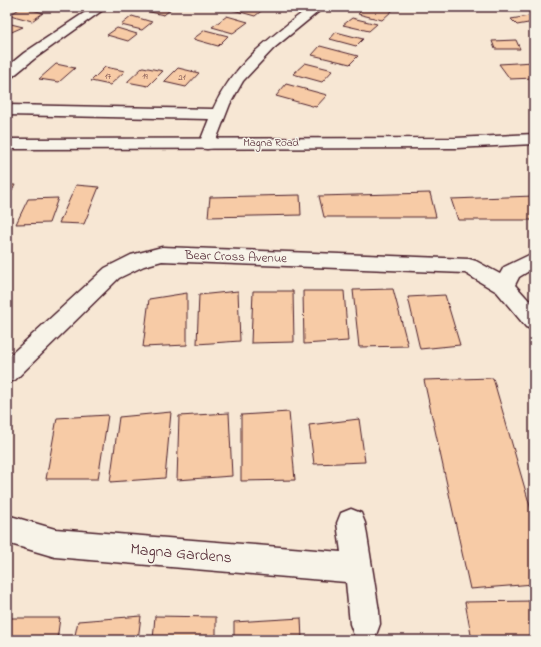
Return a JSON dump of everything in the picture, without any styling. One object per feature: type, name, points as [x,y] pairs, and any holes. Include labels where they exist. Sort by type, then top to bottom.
[{"type":"street","points":[[7,74],[29,56],[101,7]]},
{"type":"street","points":[[207,144],[218,114],[229,92],[240,77],[262,53],[318,7]]},
{"type":"street","points":[[7,110],[218,114]]},
{"type":"street","name":"Magna Road","points":[[7,144],[456,143],[534,139]]},
{"type":"street","name":"Bear Cross Avenue","points":[[7,373],[112,273],[138,260],[162,254],[469,266],[504,286],[534,321]]},
{"type":"street","points":[[504,286],[511,272],[529,262]]},
{"type":"street","points":[[351,523],[364,595],[365,624]]},
{"type":"street","name":"Magna Gardens","points":[[7,529],[55,544],[358,568]]},
{"type":"building","points":[[22,7],[43,13],[32,21],[10,15]]},
{"type":"building","points":[[144,7],[164,7],[171,9],[164,15],[141,10]]},
{"type":"building","points":[[237,7],[265,8],[255,16],[233,10]]},
{"type":"building","points":[[365,7],[393,10],[382,20],[358,14]]},
{"type":"building","points":[[132,16],[152,22],[142,30],[121,25]]},
{"type":"building","points":[[227,16],[248,22],[233,33],[212,27]]},
{"type":"building","points":[[529,16],[534,22],[517,25],[511,19]]},
{"type":"building","points":[[352,18],[377,24],[369,31],[343,25]]},
{"type":"building","points":[[7,23],[23,27],[7,34]]},
{"type":"building","points":[[117,28],[137,34],[128,41],[107,35]]},
{"type":"building","points":[[205,30],[228,36],[218,46],[193,39]]},
{"type":"building","points":[[336,32],[363,39],[356,46],[330,39]]},
{"type":"building","points":[[516,40],[520,49],[495,49],[492,41]]},
{"type":"building","points":[[320,46],[358,56],[350,64],[312,55]]},
{"type":"building","points":[[534,62],[534,78],[510,79],[499,64]]},
{"type":"building","points":[[305,63],[333,70],[322,82],[293,74]]},
{"type":"building","points":[[56,64],[75,68],[59,82],[39,79]]},
{"type":"building","points":[[105,67],[125,71],[110,85],[91,81]]},
{"type":"building","points":[[143,67],[163,71],[148,86],[127,82]]},
{"type":"building","points":[[178,68],[199,73],[186,87],[164,82]]},
{"type":"building","points":[[286,84],[327,95],[316,107],[276,96]]},
{"type":"building","points":[[7,185],[15,185],[7,200]]},
{"type":"building","points":[[76,185],[99,187],[84,224],[59,223]]},
{"type":"building","points":[[430,193],[436,217],[324,217],[319,196]]},
{"type":"building","points":[[300,195],[301,215],[208,217],[210,197]]},
{"type":"building","points":[[534,196],[534,220],[458,220],[451,199]]},
{"type":"building","points":[[58,198],[49,223],[16,224],[28,199]]},
{"type":"building","points":[[393,289],[408,346],[359,347],[353,290]]},
{"type":"building","points":[[238,291],[240,341],[197,344],[199,295]]},
{"type":"building","points":[[253,291],[293,291],[294,342],[251,343]]},
{"type":"building","points":[[303,291],[344,291],[348,341],[304,344]]},
{"type":"building","points":[[187,293],[187,345],[143,347],[149,299]]},
{"type":"building","points":[[445,295],[460,345],[420,349],[408,297]]},
{"type":"building","points":[[493,378],[534,520],[534,584],[470,589],[424,380]]},
{"type":"building","points":[[171,412],[165,478],[110,482],[119,417]]},
{"type":"building","points":[[289,412],[295,480],[241,481],[241,415]]},
{"type":"building","points":[[229,413],[232,476],[177,480],[179,416]]},
{"type":"building","points":[[108,415],[98,479],[46,479],[57,418]]},
{"type":"building","points":[[359,419],[365,462],[314,464],[309,425]]},
{"type":"building","points":[[534,601],[534,640],[472,640],[465,602]]},
{"type":"building","points":[[141,616],[138,640],[74,640],[78,621]]},
{"type":"building","points":[[155,616],[216,617],[216,640],[153,640]]},
{"type":"building","points":[[7,618],[60,618],[57,640],[7,640]]},
{"type":"building","points":[[301,618],[302,640],[234,640],[234,622]]}]
